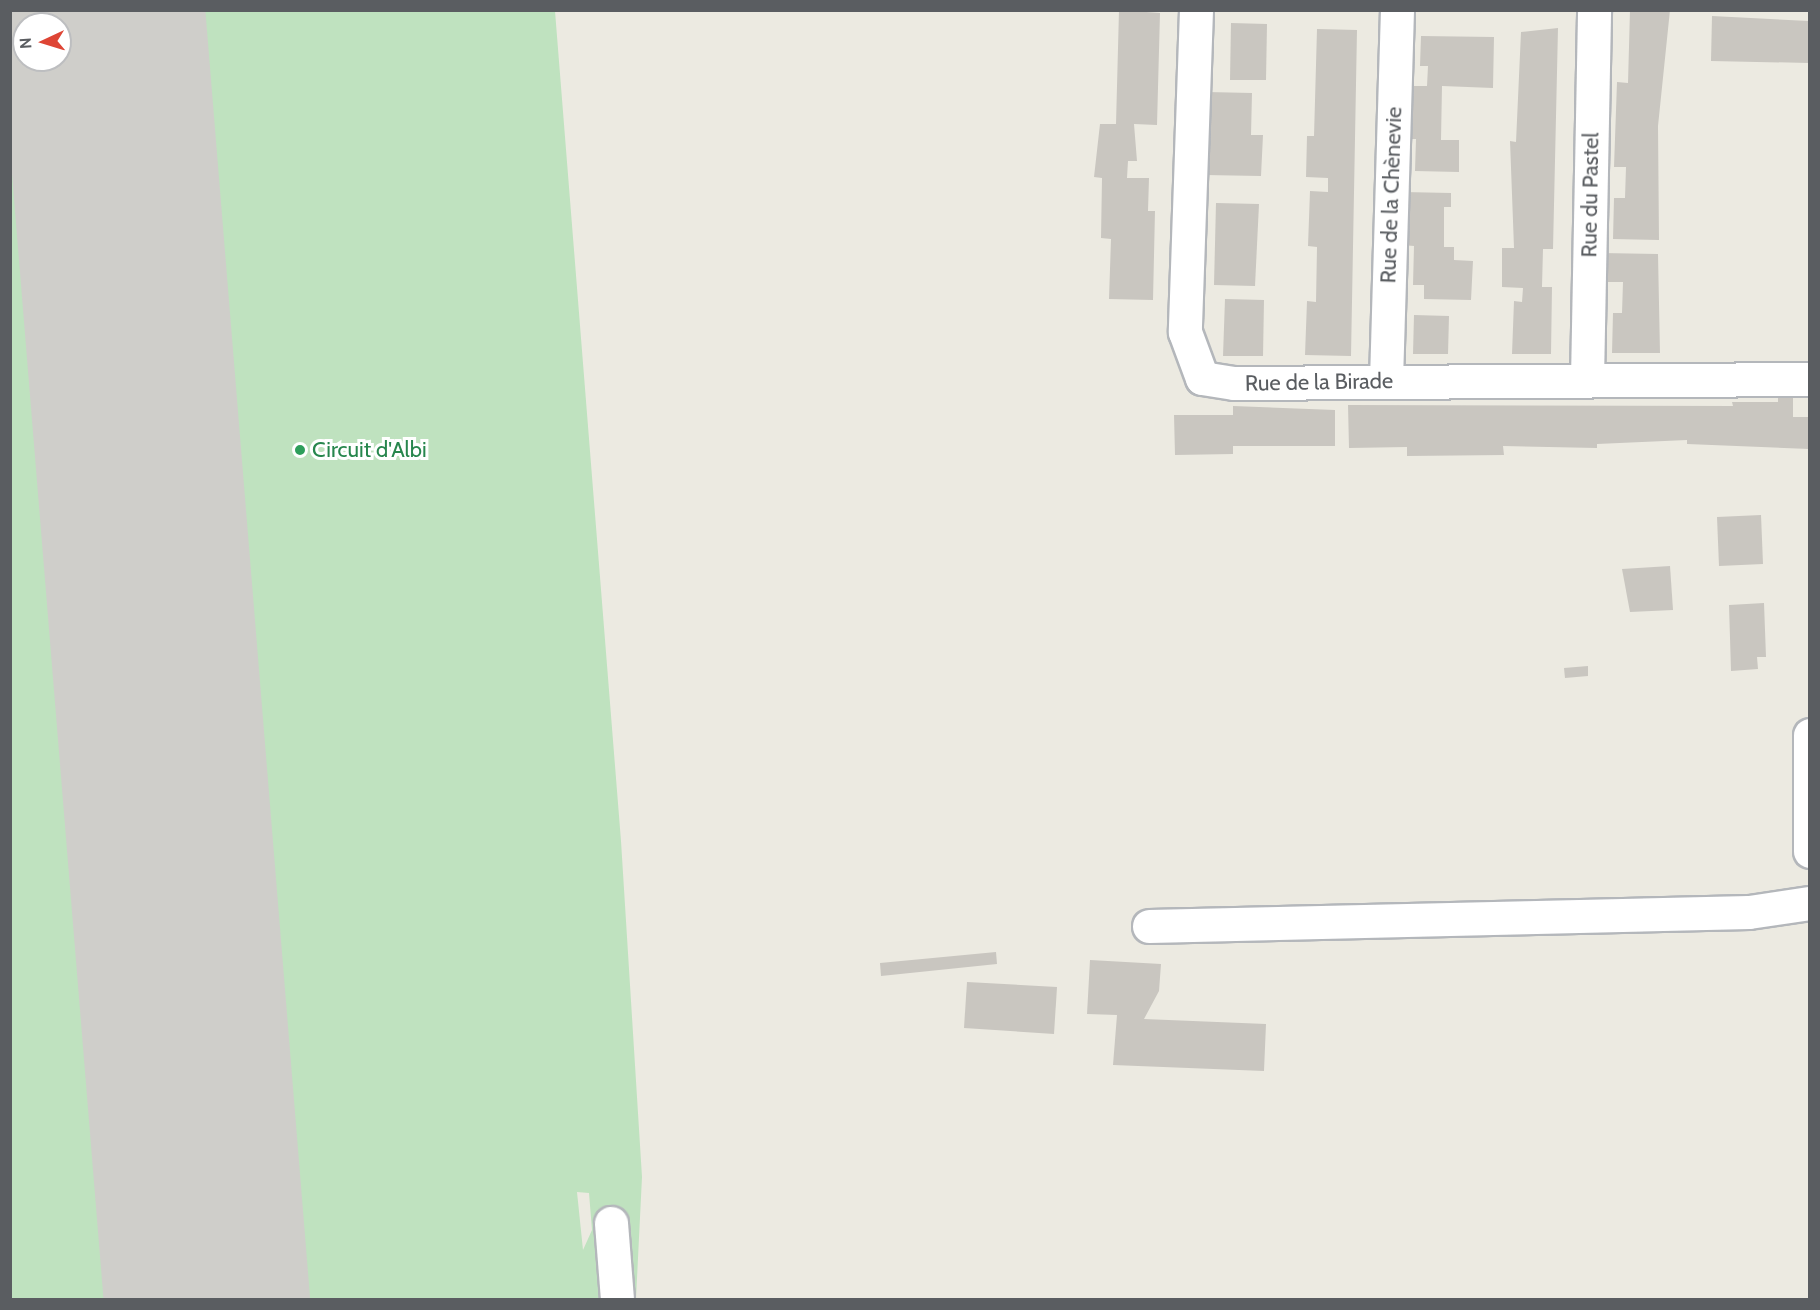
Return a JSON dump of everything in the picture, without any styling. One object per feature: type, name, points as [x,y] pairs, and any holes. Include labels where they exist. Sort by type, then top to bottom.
[{"type":"street","name":"Rue de la Birade","points":[[1196,10],[1185,333],[1190,358],[1202,378],[1234,383],[1386,380],[1809,379]]},
{"type":"street","name":"Rue de la Chènevie","points":[[1386,380],[1397,10]]},
{"type":"street","name":"Rue du Pastel","points":[[1587,379],[1594,10]]},
{"type":"street","points":[[1809,735],[1809,852]]},
{"type":"street","points":[[1149,926],[1749,912],[1809,903]]},
{"type":"street","points":[[611,1224],[616,1299]]},
{"type":"green space","name":"Circuit d'Albi","points":[[10,11],[555,11],[621,841],[642,1177],[636,1299],[277,1299],[267,1183],[127,1197],[135,1299],[11,1299]],"holes":[[[577,1192],[589,1193],[592,1230],[583,1250]]]},
{"type":"building","points":[[1119,10],[1160,13],[1157,125],[1134,124],[1137,161],[1128,161],[1127,178],[1149,178],[1148,211],[1155,211],[1153,300],[1109,299],[1111,239],[1101,238],[1102,178],[1094,177],[1100,124],[1116,124]]},
{"type":"building","points":[[1630,10],[1670,10],[1658,126],[1659,240],[1613,239],[1614,198],[1625,198],[1626,167],[1614,167],[1617,82],[1628,83]]},
{"type":"building","points":[[1712,16],[1809,21],[1809,63],[1711,61]]},
{"type":"building","points":[[1231,23],[1267,24],[1266,80],[1230,80]]},
{"type":"building","points":[[1558,28],[1553,249],[1543,249],[1542,287],[1552,287],[1551,354],[1512,354],[1514,301],[1522,302],[1523,288],[1502,287],[1502,248],[1514,248],[1510,141],[1516,142],[1521,32]]},
{"type":"building","points":[[1317,29],[1357,30],[1351,356],[1305,355],[1307,301],[1316,302],[1317,247],[1308,246],[1310,191],[1328,192],[1328,178],[1306,177],[1307,136],[1314,136]]},
{"type":"building","points":[[1421,36],[1494,37],[1493,88],[1442,86],[1441,140],[1459,140],[1459,172],[1415,171],[1416,139],[1405,139],[1406,86],[1427,86],[1428,66],[1420,66]]},
{"type":"building","points":[[1207,92],[1252,93],[1251,135],[1263,135],[1261,176],[1205,175]]},
{"type":"building","points":[[1403,192],[1451,193],[1451,207],[1444,207],[1444,247],[1454,247],[1454,260],[1473,261],[1471,300],[1424,299],[1424,285],[1413,285],[1414,246],[1402,245]]},
{"type":"building","points":[[1216,203],[1259,204],[1255,286],[1214,285]]},
{"type":"building","points":[[1601,253],[1658,254],[1660,353],[1612,353],[1613,313],[1622,313],[1623,282],[1601,282]]},
{"type":"building","points":[[1225,299],[1264,300],[1263,356],[1223,356]]},
{"type":"building","points":[[1414,315],[1449,316],[1448,354],[1413,354]]},
{"type":"building","points":[[1778,388],[1793,388],[1793,417],[1809,417],[1809,449],[1687,444],[1687,440],[1597,444],[1597,448],[1503,446],[1504,455],[1407,456],[1407,447],[1349,448],[1348,405],[1733,406],[1732,402],[1778,402]]},
{"type":"building","points":[[1233,406],[1335,410],[1335,446],[1233,446],[1233,454],[1175,455],[1174,415],[1233,415]]},
{"type":"building","points":[[1761,515],[1763,564],[1719,566],[1717,517]]},
{"type":"building","points":[[1670,566],[1673,610],[1630,612],[1622,569]]},
{"type":"building","points":[[1764,603],[1766,657],[1757,657],[1758,669],[1731,671],[1729,605]]},
{"type":"building","points":[[1588,666],[1588,676],[1565,678],[1564,668]]},
{"type":"building","points":[[996,952],[997,964],[881,976],[880,963]]},
{"type":"building","points":[[1090,960],[1161,964],[1159,991],[1144,1019],[1266,1024],[1264,1071],[1113,1065],[1117,1015],[1087,1014]]},
{"type":"building","points":[[967,982],[1057,987],[1054,1034],[964,1028]]},
{"type":"runway","points":[[102,10],[207,1300]]},
{"type":"place","name":"Circuit d'Albi","points":[[300,450]]}]
